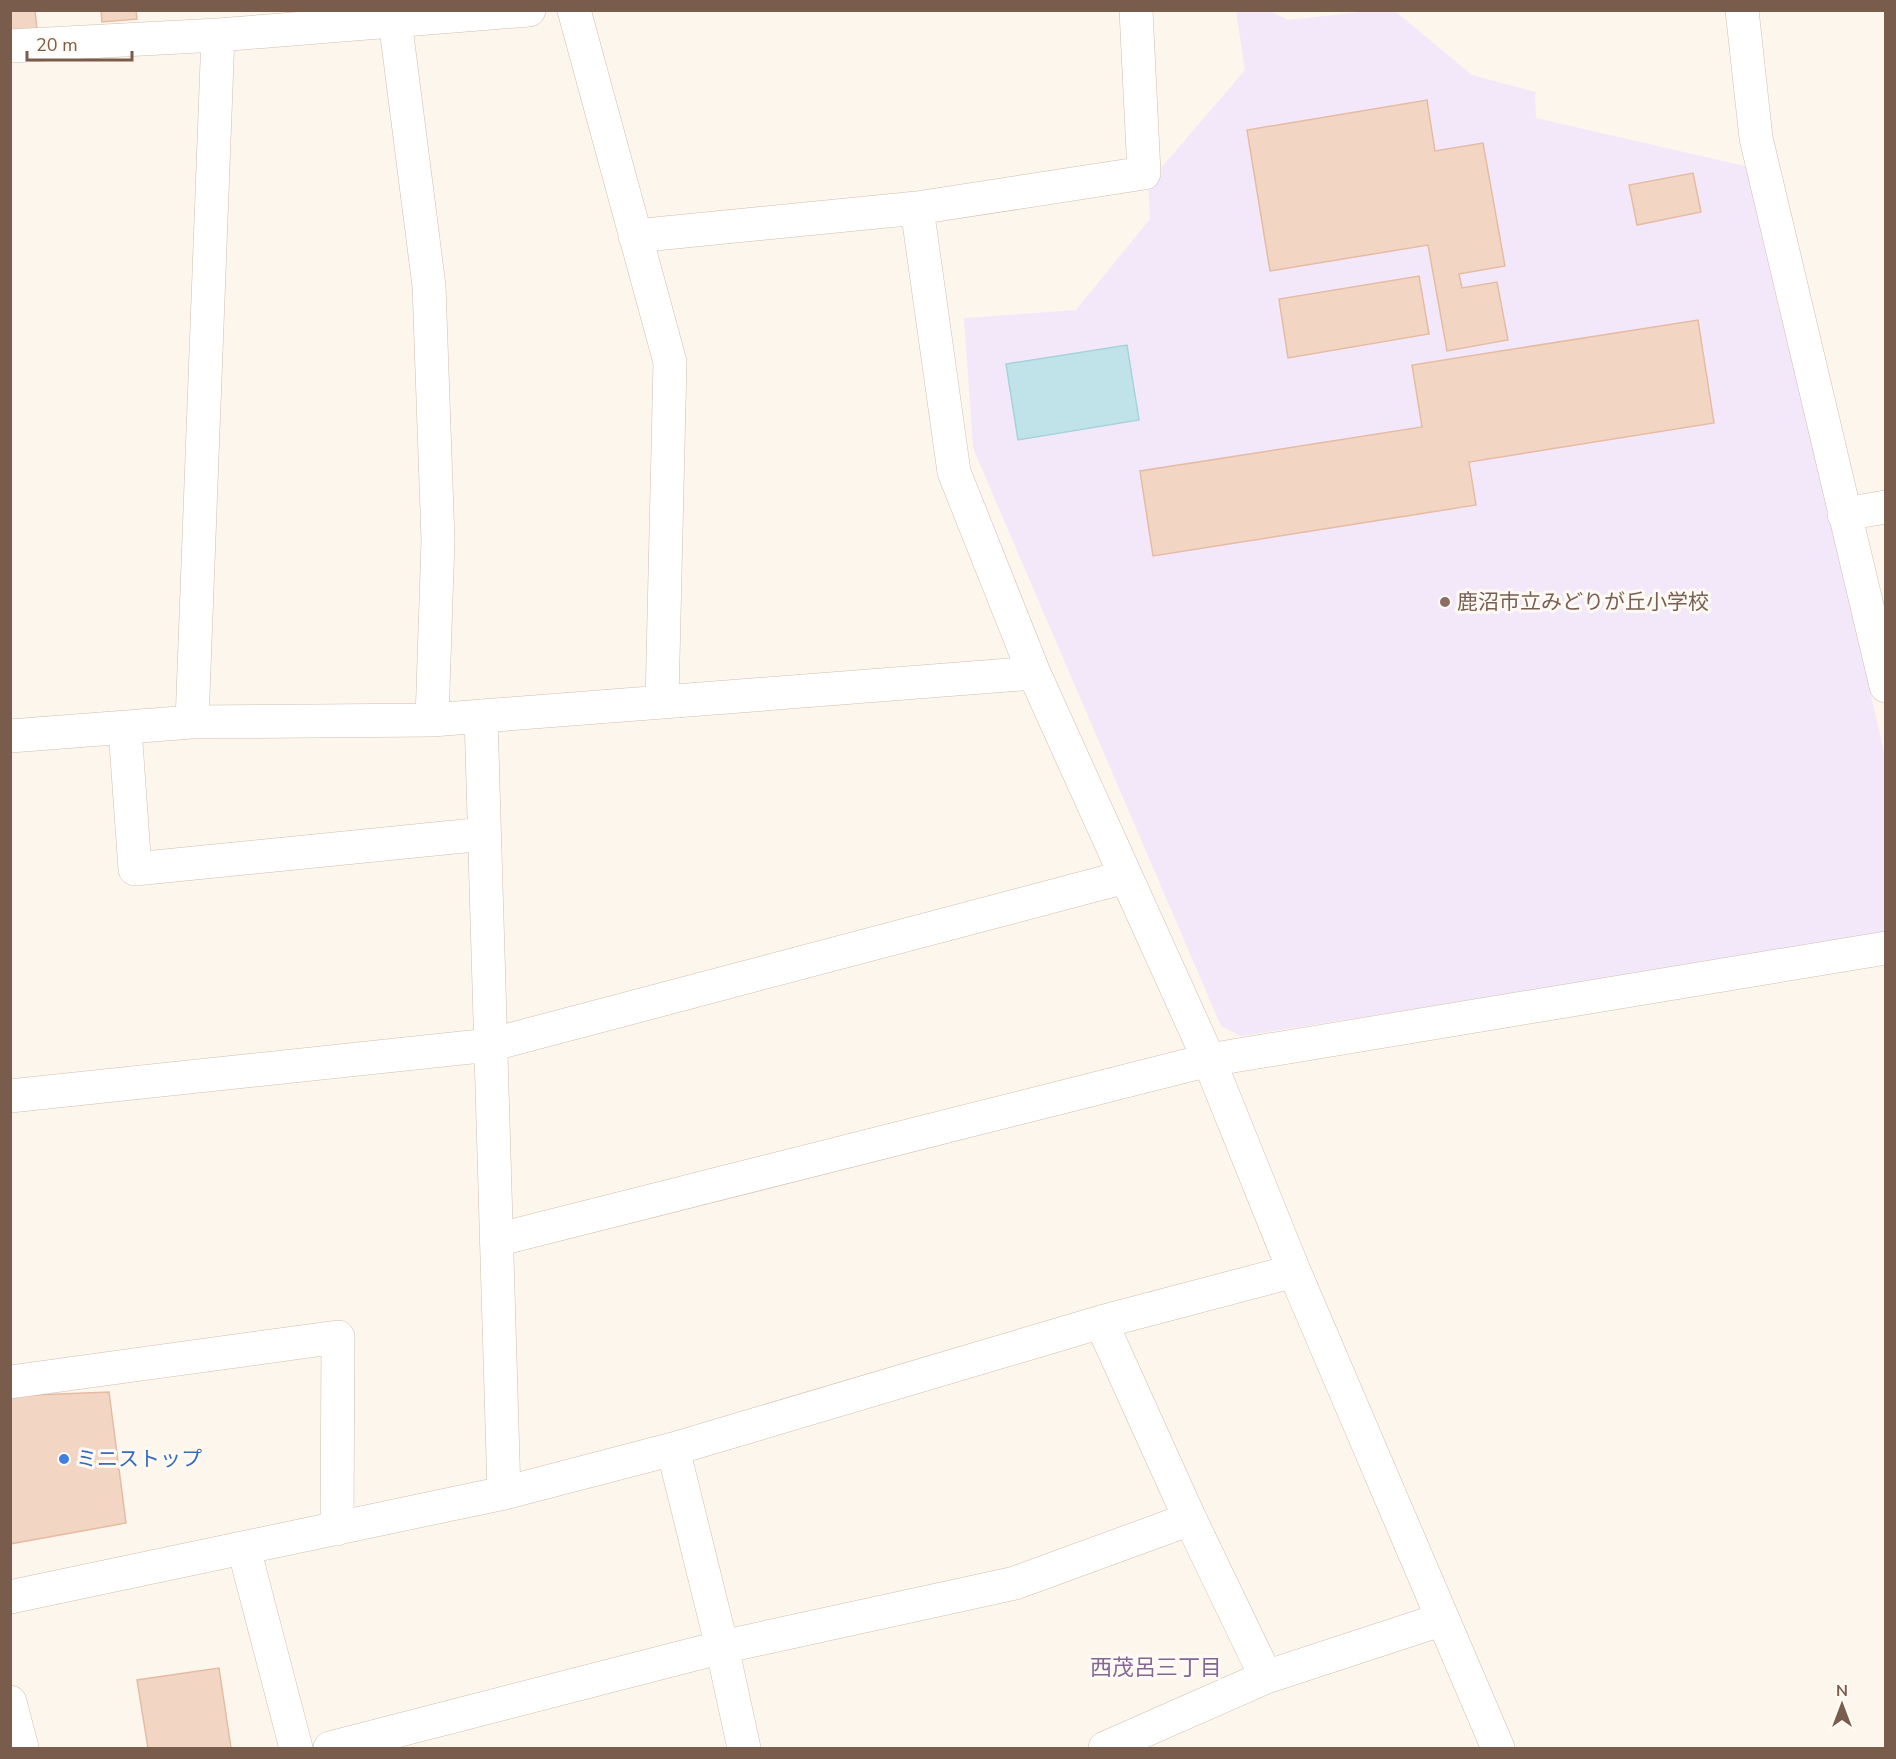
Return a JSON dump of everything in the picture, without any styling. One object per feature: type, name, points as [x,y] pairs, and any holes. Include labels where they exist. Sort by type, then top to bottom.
[{"type":"street","points":[[10,46],[218,35],[529,10]]},
{"type":"street","points":[[574,10],[670,362],[662,702]]},
{"type":"street","points":[[634,236],[917,208],[1144,172],[1136,10]]},
{"type":"street","points":[[1742,10],[1756,138],[1886,686]]},
{"type":"street","points":[[395,20],[429,286],[438,540],[432,720]]},
{"type":"street","points":[[192,723],[218,35]]},
{"type":"street","points":[[917,208],[954,472],[1034,673],[1209,1060],[1294,1271],[1498,1749]]},
{"type":"street","points":[[1844,514],[1886,507]]},
{"type":"street","points":[[10,736],[192,723],[432,720],[1034,673]]},
{"type":"street","points":[[480,716],[504,1493]]},
{"type":"street","points":[[125,729],[135,869],[484,834]]},
{"type":"street","points":[[10,1096],[490,1045],[1125,877]]},
{"type":"street","points":[[496,1240],[1209,1060],[1886,948]]},
{"type":"street","points":[[10,1597],[504,1493],[673,1449],[1101,1322],[1294,1271]]},
{"type":"street","points":[[1101,1322],[1190,1519],[1266,1677]]},
{"type":"street","points":[[10,1382],[338,1337],[337,1529]]},
{"type":"street","points":[[673,1449],[722,1647],[744,1749]]},
{"type":"street","points":[[330,1749],[722,1647],[1016,1583],[1190,1519]]},
{"type":"street","points":[[244,1549],[296,1749]]},
{"type":"street","points":[[1105,1749],[1266,1677],[1443,1619]]},
{"type":"street","points":[[10,1702],[22,1749]]},
{"type":"shaded area","name":"鹿沼市立みどりが丘小学校","points":[[1236,11],[1269,11],[1289,20],[1369,11],[1395,11],[1472,75],[1535,92],[1536,118],[1749,167],[1885,756],[1885,936],[1241,1036],[1221,1026],[973,448],[964,318],[1076,310],[1150,219],[1148,183],[1245,70]]},
{"type":"water","points":[[1127,345],[1139,420],[1018,440],[1006,364]]},
{"type":"building","points":[[10,10],[35,10],[37,29],[10,31]]},
{"type":"building","points":[[101,10],[136,10],[137,19],[102,22]]},
{"type":"building","points":[[1427,100],[1435,151],[1483,143],[1505,266],[1459,274],[1462,288],[1497,282],[1508,340],[1447,351],[1428,245],[1270,271],[1247,130]]},
{"type":"building","points":[[1693,173],[1701,212],[1637,225],[1629,185]]},
{"type":"building","points":[[1419,276],[1429,334],[1288,358],[1279,299]]},
{"type":"building","points":[[1698,320],[1714,423],[1469,462],[1476,505],[1153,556],[1140,471],[1422,427],[1412,365]]},
{"type":"building","name":"ミニストップ","points":[[109,1392],[126,1523],[10,1544],[10,1396]]},
{"type":"building","points":[[219,1668],[231,1748],[148,1748],[137,1680]]},
{"type":"place","name":"鹿沼市立みどりが丘小学校","points":[[1445,602]]},
{"type":"place","name":"ミニストップ","points":[[64,1459]]},
{"type":"district","name":"西茂呂三丁目","points":[[1156,1668]]}]
